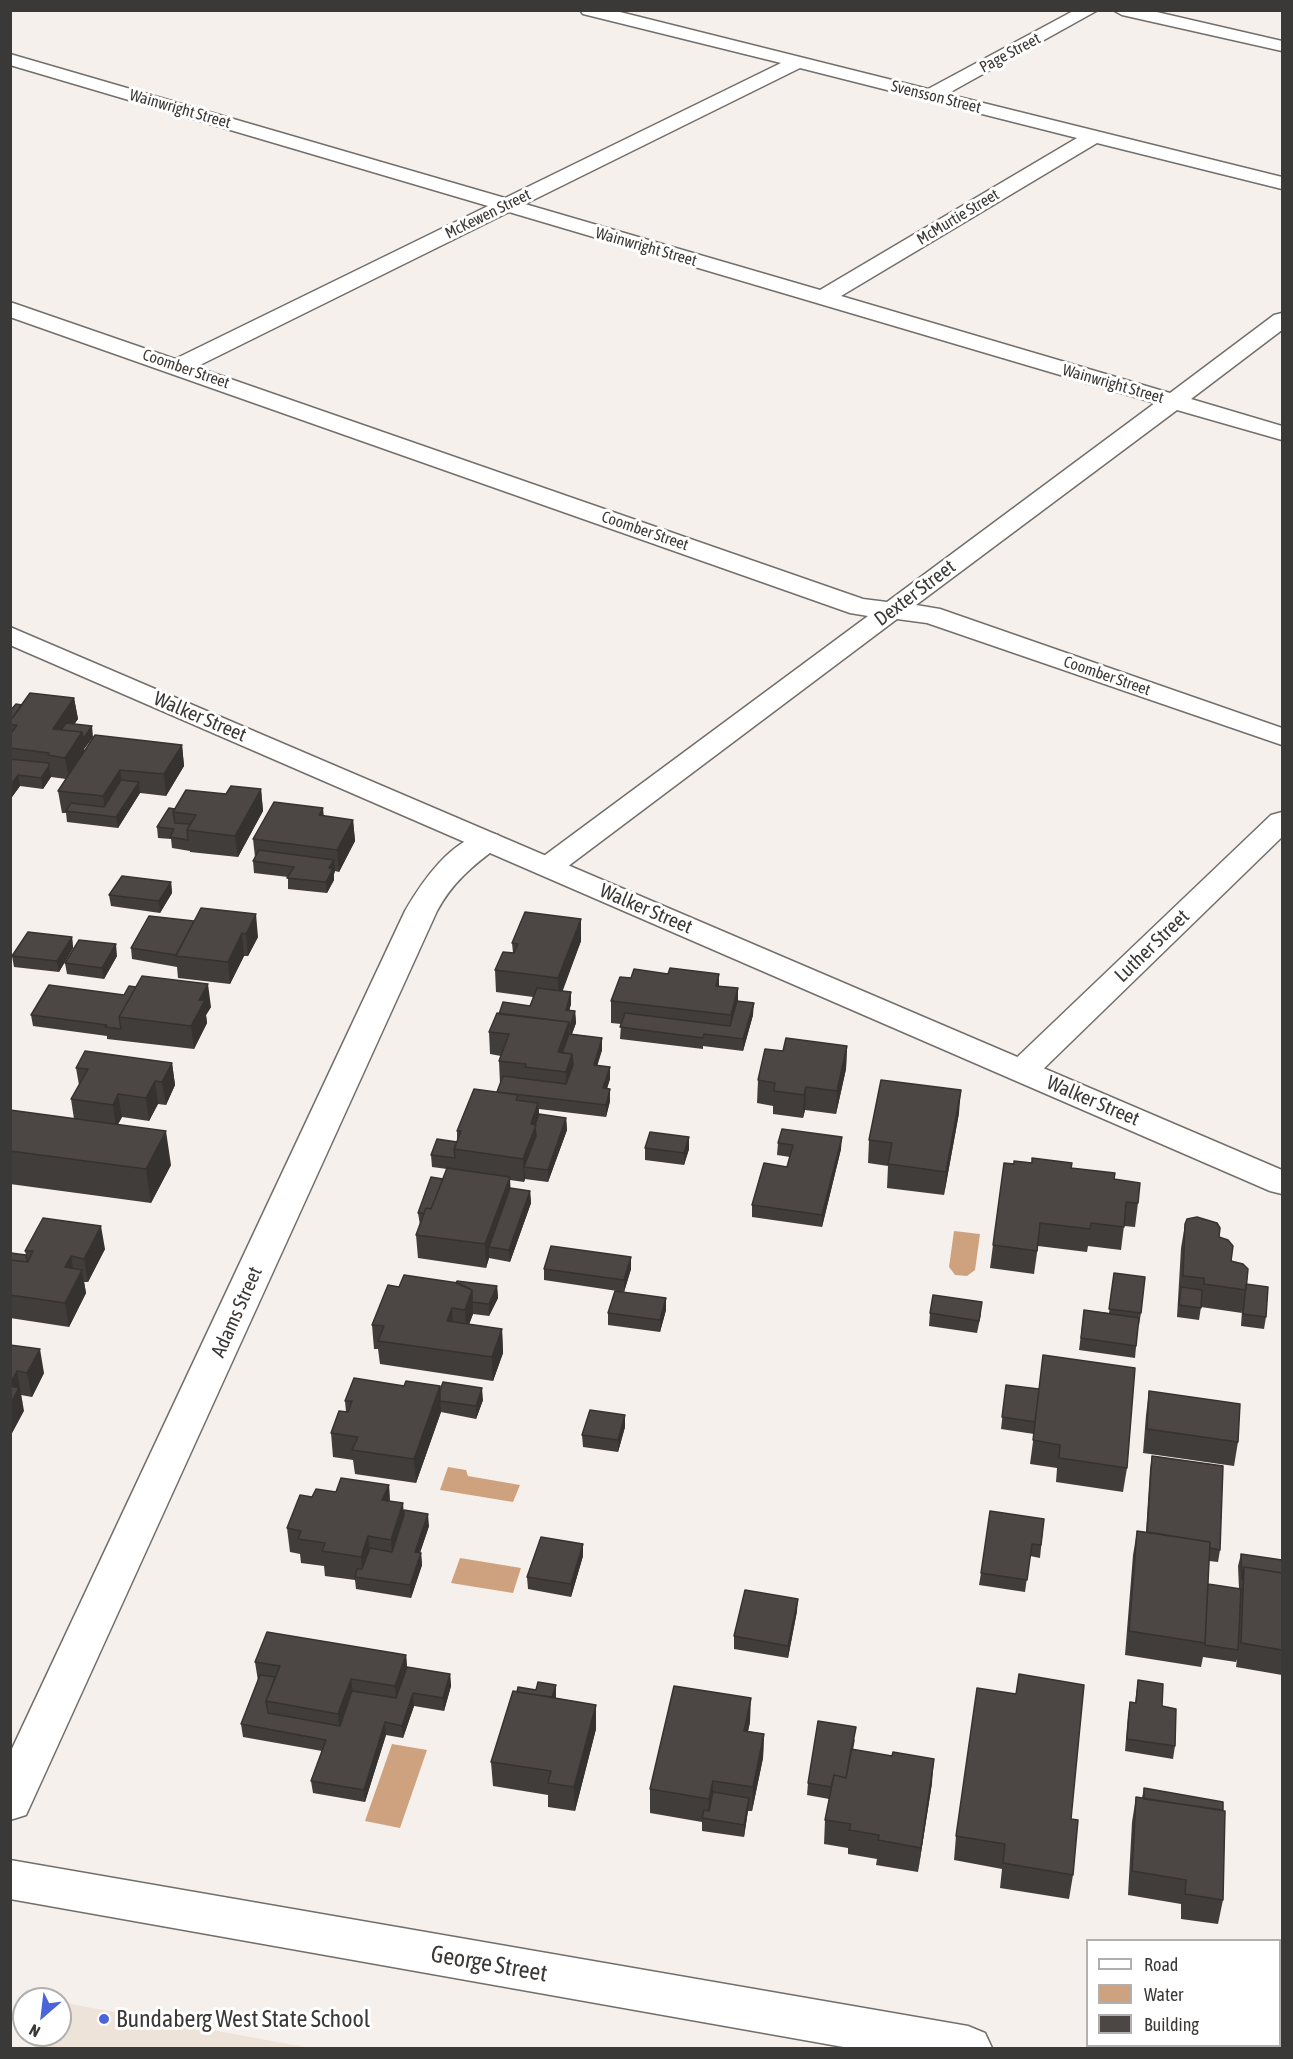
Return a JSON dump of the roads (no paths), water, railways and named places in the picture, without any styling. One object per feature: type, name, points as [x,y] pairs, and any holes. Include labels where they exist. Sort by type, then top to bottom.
[{"type":"street","name":"Svensson Street","points":[[589,10],[1282,183]]},
{"type":"street","name":"Page Street","points":[[931,95],[1089,10]]},
{"type":"street","points":[[1122,10],[1282,46]]},
{"type":"street","name":"Wainwright Street","points":[[10,59],[1282,433]]},
{"type":"street","name":"McKewen Street","points":[[179,366],[798,62]]},
{"type":"street","name":"McMurtie Street","points":[[822,298],[1094,136]]},
{"type":"street","name":"Coomber Street","points":[[10,309],[179,366],[859,607],[931,615],[1282,737]]},
{"type":"street","name":"Dexter Street","points":[[548,867],[1282,320]]},
{"type":"street","name":"Walker Street","points":[[10,635],[1282,1183]]},
{"type":"street","name":"Luther Street","points":[[1022,1071],[1282,821]]},
{"type":"street","name":"Adams Street","points":[[10,1802],[421,911],[434,886],[449,868],[487,842]]},
{"type":"street","name":"George Street","points":[[10,1879],[968,2049]]},
{"type":"water","points":[[954,1231],[980,1234],[975,1270],[967,1276],[955,1275],[949,1267]]},
{"type":"water","points":[[448,1467],[466,1470],[468,1476],[520,1485],[513,1502],[440,1490]]},
{"type":"water","points":[[460,1558],[521,1568],[513,1593],[451,1583]]},
{"type":"water","points":[[392,1744],[427,1750],[400,1828],[365,1821]]},
{"type":"place","name":"Bundaberg West State School","points":[[104,2019]]}]
